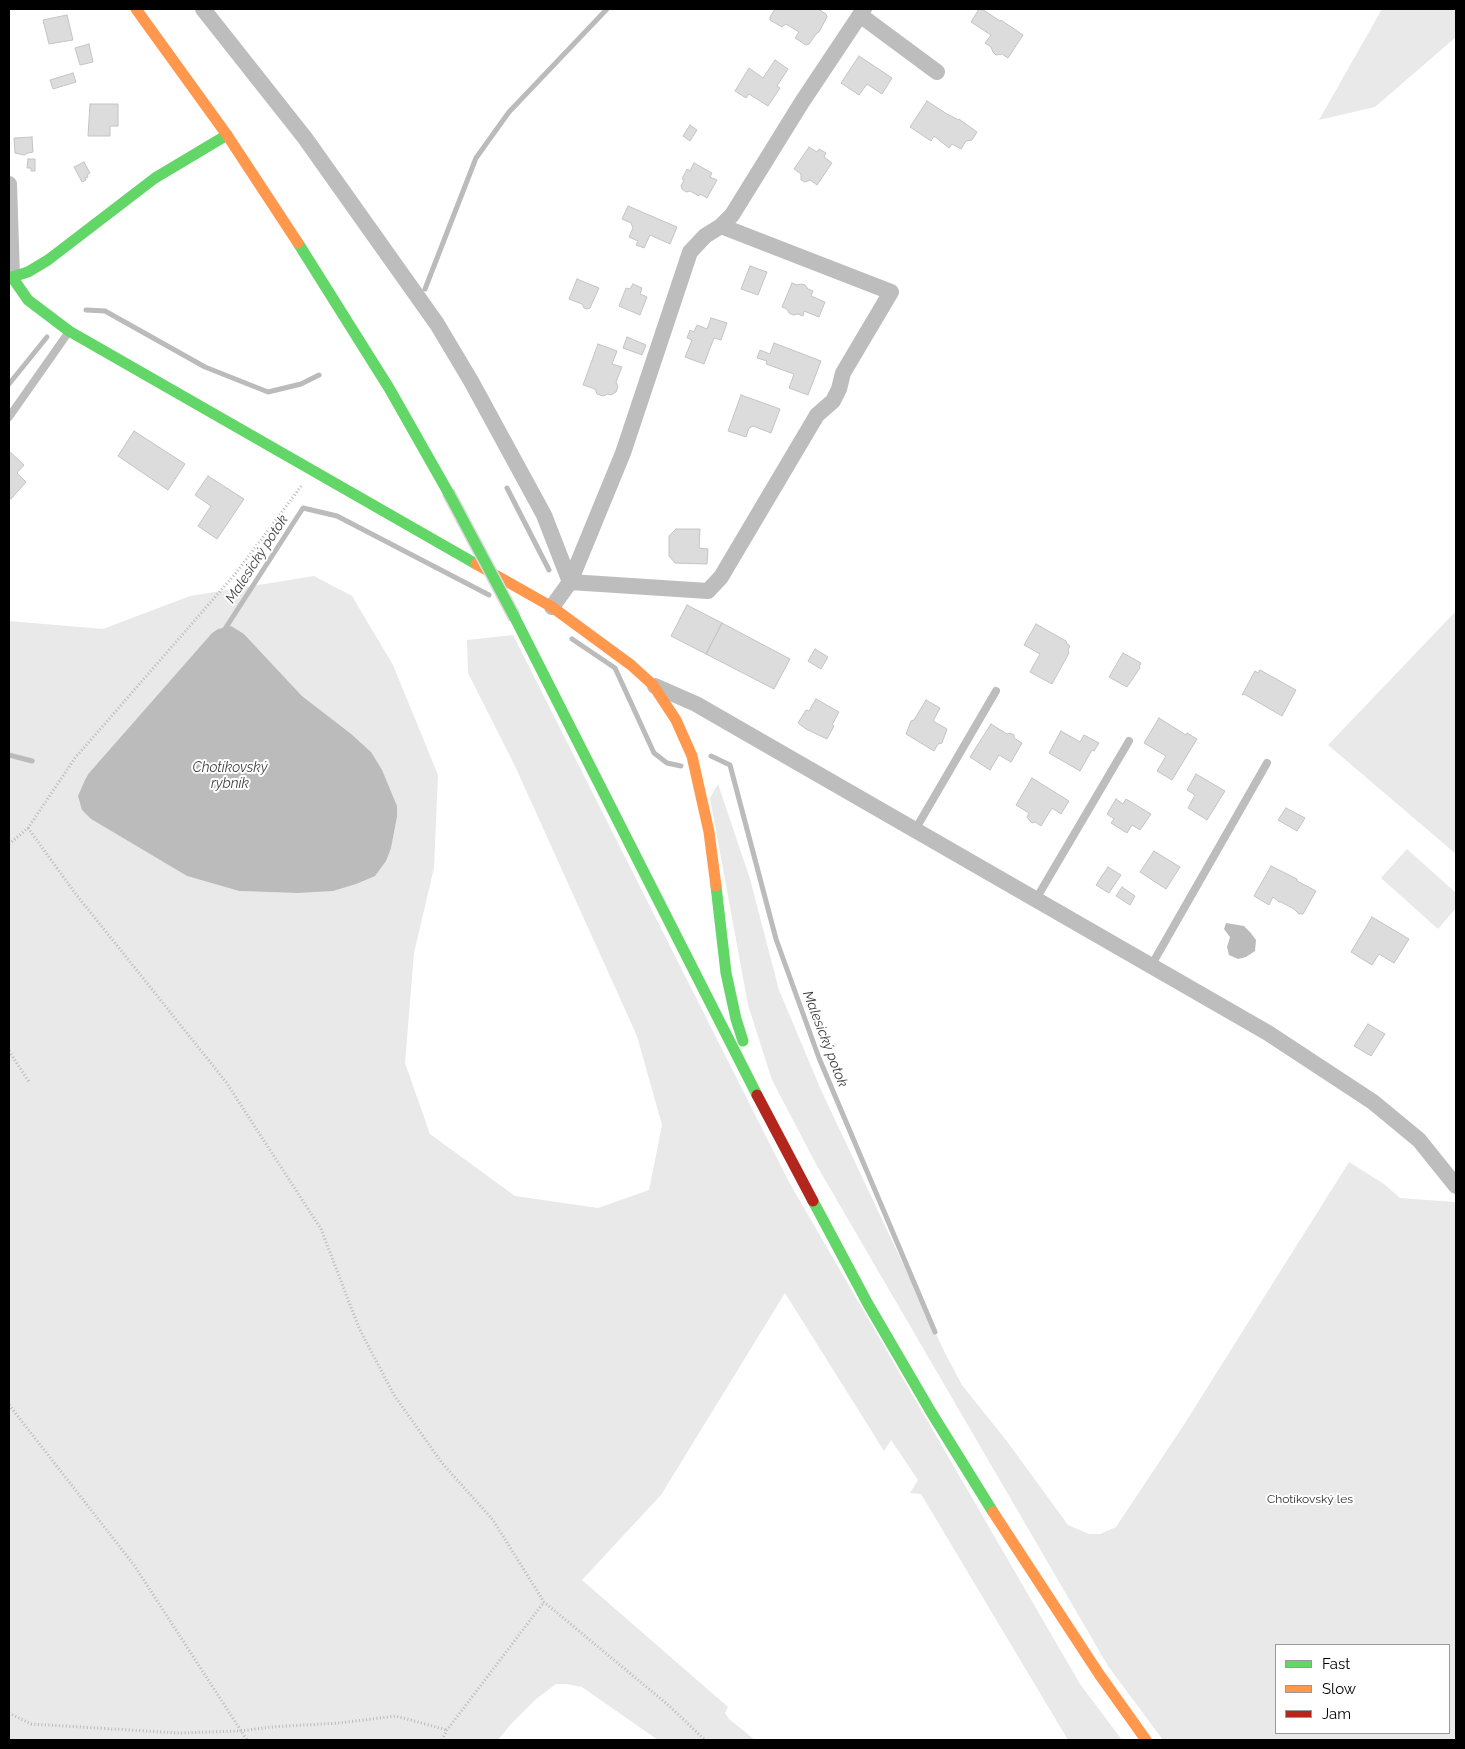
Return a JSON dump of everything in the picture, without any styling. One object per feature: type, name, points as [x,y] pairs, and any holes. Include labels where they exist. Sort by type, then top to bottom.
[{"type":"main road","points":[[136,9],[227,135],[276,208],[389,388],[448,492],[514,618],[764,1108],[868,1304],[931,1412],[1016,1548],[1099,1674],[1146,1740]]},
{"type":"main road","points":[[227,135],[155,178],[48,260],[28,272],[10,277],[28,300],[69,331],[552,607],[631,664],[653,686],[676,720],[692,756],[709,832],[726,973],[736,1018],[764,1108]]},
{"type":"street","points":[[203,9],[305,138],[436,324],[471,380],[544,515],[570,582]]},
{"type":"street","points":[[552,607],[570,582],[623,453],[690,252],[705,236],[721,226],[737,208],[802,102],[862,12],[938,72]]},
{"type":"street","points":[[9,184],[10,277]]},
{"type":"street","points":[[570,582],[708,591],[721,577],[818,415],[833,401],[839,390],[843,373],[891,292],[721,226]]},
{"type":"street","points":[[653,686],[696,704],[1268,1033],[1372,1102],[1419,1140],[1456,1186]]},
{"type":"lane","points":[[9,417],[69,331]]},
{"type":"lane","points":[[915,830],[996,691]]},
{"type":"lane","points":[[1036,899],[1129,742]]},
{"type":"lane","points":[[1151,966],[1267,763]]},
{"type":"path","points":[[9,844],[28,828],[75,758],[236,573],[313,471]]},
{"type":"path","points":[[28,828],[75,893],[226,1082],[321,1230],[359,1328],[394,1395],[442,1463],[493,1520],[544,1602],[667,1704],[705,1740]]},
{"type":"path","points":[[9,1051],[29,1082]]},
{"type":"path","points":[[9,1405],[134,1565],[247,1740]]},
{"type":"path","points":[[442,1740],[447,1730],[544,1602]]},
{"type":"path","points":[[9,1712],[32,1724],[179,1733],[240,1731],[339,1723],[396,1716],[447,1730]]},
{"type":"green space","points":[[1382,9],[1456,9],[1456,37],[1375,107],[1319,120]]},
{"type":"green space","points":[[314,576],[352,596],[393,665],[438,775],[434,868],[414,953],[405,1063],[430,1134],[515,1196],[598,1208],[649,1190],[662,1125],[637,1036],[515,766],[468,673],[467,640],[513,635],[789,1182],[1080,1684],[1122,1740],[1068,1740],[921,1494],[910,1493],[918,1480],[891,1440],[884,1451],[785,1293],[661,1495],[582,1580],[728,1707],[725,1713],[729,1719],[755,1740],[658,1740],[582,1687],[556,1684],[536,1699],[498,1740],[9,1740],[9,621],[103,629],[190,596]],"holes":[[[218,629],[244,634],[302,696],[350,733],[397,817],[391,848],[297,893],[239,891],[187,876],[91,819],[82,810],[89,773],[212,633]]]},
{"type":"green space","points":[[1456,611],[1456,854],[1328,745]]},
{"type":"green space","name":"Chotíkovský les","points":[[718,784],[750,879],[779,990],[821,1090],[945,1353],[962,1385],[1006,1440],[1068,1525],[1089,1534],[1100,1534],[1116,1527],[1185,1423],[1349,1162],[1384,1184],[1400,1198],[1455,1202],[1456,1740],[1163,1740],[1108,1666],[817,1166],[772,1080],[748,1005],[710,798]]},
{"type":"green space","points":[[1407,849],[1456,893],[1456,908],[1438,929],[1381,878]]},
{"type":"water","name":"Chotíkovský rybník","points":[[231,626],[244,634],[302,696],[350,733],[371,752],[382,770],[397,806],[397,817],[391,848],[386,861],[375,876],[333,891],[297,893],[239,891],[187,876],[91,819],[82,810],[78,796],[89,773],[212,633],[218,629]]},
{"type":"water","points":[[1226,923],[1244,926],[1256,940],[1255,951],[1246,957],[1238,959],[1229,955],[1227,947],[1230,937],[1224,929]]},
{"type":"building","points":[[775,9],[818,9],[826,14],[827,17],[819,32],[806,45],[795,38],[799,32],[786,24],[782,27],[770,20]]},
{"type":"building","points":[[979,9],[1001,20],[1023,35],[1008,58],[1002,54],[996,55],[991,47],[985,43],[991,35],[971,22]]},
{"type":"building","points":[[67,15],[73,40],[49,44],[43,20]]},
{"type":"building","points":[[89,44],[93,62],[80,65],[75,48]]},
{"type":"building","points":[[859,56],[892,78],[882,94],[867,84],[859,95],[841,83]]},
{"type":"building","points":[[775,60],[788,69],[777,86],[780,88],[768,106],[749,94],[746,98],[735,91],[749,68],[763,78]]},
{"type":"building","points":[[73,73],[76,82],[53,89],[50,80]]},
{"type":"building","points":[[927,101],[947,114],[959,119],[977,132],[972,140],[966,141],[961,149],[952,144],[949,148],[934,136],[931,141],[910,127]]},
{"type":"building","points":[[90,104],[118,104],[118,126],[110,126],[110,136],[88,136]]},
{"type":"building","points":[[690,125],[697,130],[690,141],[683,136]]},
{"type":"building","points":[[32,137],[33,152],[24,155],[15,153],[14,138]]},
{"type":"building","points":[[809,147],[817,152],[819,149],[826,153],[824,157],[832,163],[817,185],[810,180],[805,182],[801,180],[801,174],[794,169]]},
{"type":"building","points":[[28,159],[35,159],[35,171],[27,168]]},
{"type":"building","points":[[84,162],[90,173],[85,178],[86,180],[82,182],[74,167]]},
{"type":"building","points":[[694,163],[712,173],[710,177],[717,180],[707,198],[682,189],[681,186],[684,180],[682,179],[687,169],[690,171]]},
{"type":"building","points":[[628,206],[677,227],[670,244],[650,235],[644,248],[636,245],[638,241],[629,237],[633,228],[631,223],[622,219]]},
{"type":"building","points":[[750,266],[767,272],[758,295],[741,289]]},
{"type":"building","points":[[577,279],[599,288],[590,308],[584,308],[582,304],[569,299]]},
{"type":"building","points":[[792,283],[805,285],[813,291],[811,296],[825,302],[819,317],[804,311],[803,316],[793,315],[782,307]]},
{"type":"building","points":[[633,284],[642,288],[640,294],[647,297],[640,315],[619,306],[626,288],[630,289]]},
{"type":"building","points":[[711,318],[727,323],[721,340],[714,338],[704,364],[685,357],[692,340],[687,338],[690,330],[694,332],[697,325],[707,329]]},
{"type":"building","points":[[627,337],[646,345],[642,355],[623,348]]},
{"type":"building","points":[[774,343],[821,361],[808,395],[789,388],[794,374],[766,364],[767,361],[757,358],[760,350],[770,354]]},
{"type":"building","points":[[598,344],[617,351],[612,364],[622,367],[616,382],[618,387],[616,392],[611,395],[603,396],[597,394],[595,389],[583,385]]},
{"type":"building","points":[[741,395],[780,409],[771,433],[753,426],[749,428],[746,437],[728,431]]},
{"type":"building","points":[[134,431],[185,464],[168,490],[118,456]]},
{"type":"building","points":[[9,451],[24,465],[17,473],[26,482],[11,499],[9,497]]},
{"type":"building","points":[[208,476],[244,499],[217,539],[198,526],[211,506],[195,495]]},
{"type":"building","points":[[676,529],[700,529],[699,548],[708,549],[707,564],[675,563],[669,556],[669,536]]},
{"type":"building","points":[[687,605],[722,623],[706,654],[671,636]]},
{"type":"building","points":[[722,623],[790,659],[774,689],[706,654]]},
{"type":"building","points":[[1036,624],[1066,641],[1070,646],[1069,653],[1052,684],[1030,672],[1040,654],[1024,645]]},
{"type":"building","points":[[815,649],[828,657],[821,669],[808,661]]},
{"type":"building","points":[[1123,653],[1141,663],[1140,668],[1127,687],[1109,677]]},
{"type":"building","points":[[1260,670],[1296,690],[1282,716],[1244,694],[1242,695],[1255,671],[1258,673]]},
{"type":"building","points":[[816,699],[839,712],[827,739],[798,723],[806,710],[809,711]]},
{"type":"building","points":[[926,700],[940,708],[933,721],[947,729],[942,743],[938,744],[934,751],[906,734],[911,721],[914,720]]},
{"type":"building","points":[[1159,718],[1186,735],[1187,733],[1197,739],[1172,780],[1157,771],[1166,756],[1144,743]]},
{"type":"building","points":[[991,724],[1007,734],[1014,735],[1014,738],[1022,743],[1011,762],[999,755],[990,770],[970,757]]},
{"type":"building","points":[[1061,731],[1080,742],[1084,735],[1099,743],[1094,751],[1092,750],[1080,771],[1049,753]]},
{"type":"building","points":[[1196,774],[1225,791],[1207,820],[1188,808],[1195,795],[1187,790]]},
{"type":"building","points":[[1032,778],[1069,801],[1061,814],[1052,808],[1041,826],[1035,822],[1032,823],[1027,817],[1029,813],[1016,805]]},
{"type":"building","points":[[1116,799],[1123,804],[1126,799],[1151,814],[1140,830],[1132,825],[1127,833],[1111,823],[1114,819],[1107,814]]},
{"type":"building","points":[[1286,808],[1305,818],[1297,831],[1278,820]]},
{"type":"building","points":[[1154,851],[1180,867],[1166,889],[1140,872]]},
{"type":"building","points":[[1271,866],[1316,891],[1303,914],[1299,914],[1273,897],[1269,905],[1254,896]]},
{"type":"building","points":[[1108,867],[1121,875],[1109,893],[1096,885]]},
{"type":"building","points":[[1122,887],[1135,896],[1130,905],[1116,896]]},
{"type":"building","points":[[1372,917],[1409,939],[1394,963],[1379,954],[1372,965],[1351,952]]},
{"type":"building","points":[[1368,1024],[1385,1034],[1371,1056],[1354,1046]]},
{"type":"waterway","points":[[425,289],[476,158],[509,112],[607,9]]},
{"type":"waterway","points":[[86,310],[105,311],[205,367],[268,392],[301,384],[319,375]]},
{"type":"waterway","points":[[9,384],[47,337]]},
{"type":"waterway","points":[[507,488],[549,570]]},
{"type":"waterway","name":"Malesický potok","points":[[223,632],[303,508],[337,516],[489,595]]},
{"type":"waterway","name":"Malesický potok","points":[[572,639],[615,668],[654,753],[667,763],[681,766]]},
{"type":"waterway","points":[[9,755],[32,761]]},
{"type":"waterway","name":"Malesický potok","points":[[711,756],[730,765],[776,939],[819,1058],[935,1332]]},
{"type":"traffic: fast","points":[[12,277],[28,272],[48,260],[155,178],[227,135]]},
{"type":"traffic: fast","points":[[298,243],[389,388],[448,492]]},
{"type":"traffic: fast","points":[[9,277],[12,277],[28,300],[69,331],[476,564]]},
{"type":"traffic: fast","points":[[448,492],[515,618]]},
{"type":"traffic: fast","points":[[515,618],[757,1095]]},
{"type":"traffic: fast","points":[[716,886],[726,973],[743,1041]]},
{"type":"traffic: fast","points":[[813,1201],[868,1304],[931,1412],[993,1512]]},
{"type":"traffic: slow","points":[[136,9],[227,135],[298,243]]},
{"type":"traffic: slow","points":[[476,564],[552,607],[631,665],[653,685]]},
{"type":"traffic: slow","points":[[653,685],[676,720],[692,756],[709,832],[716,886]]},
{"type":"traffic: slow","points":[[993,1512],[1099,1674],[1146,1740]]},
{"type":"traffic: jam","points":[[757,1095],[813,1201]]}]
